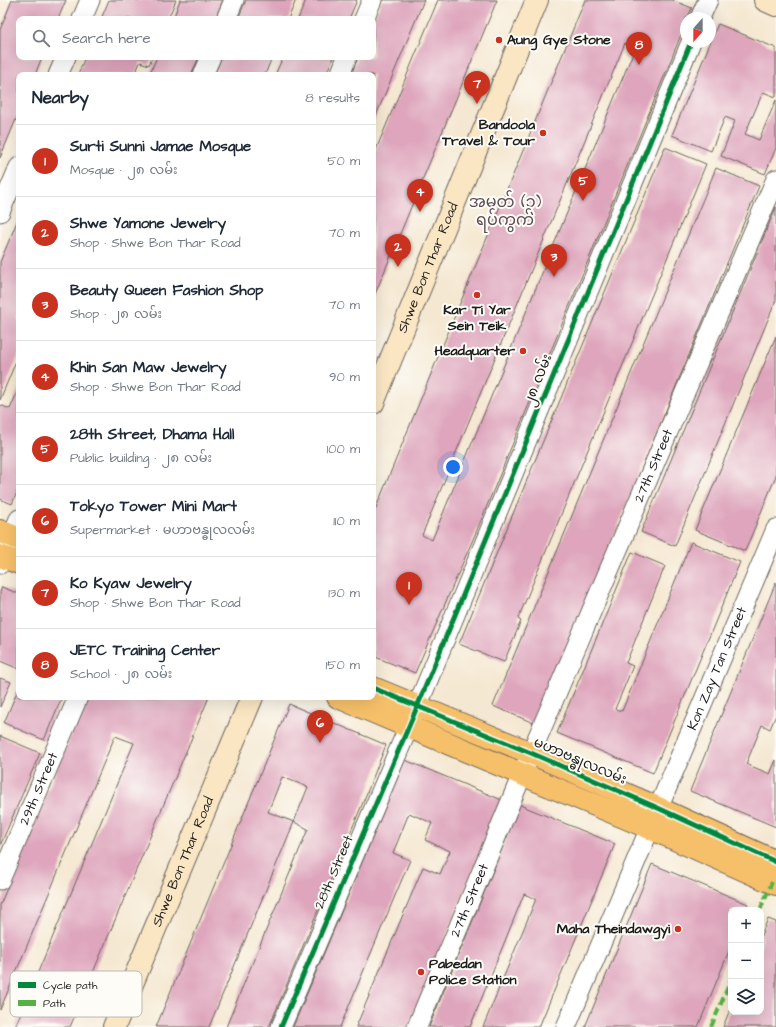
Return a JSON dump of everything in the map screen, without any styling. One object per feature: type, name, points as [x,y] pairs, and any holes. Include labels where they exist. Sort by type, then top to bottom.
[{"type":"main road","name":"Shwe Bon Thar Road","points":[[376,395],[538,0]]},
{"type":"main road","points":[[765,0],[776,5]]},
{"type":"main road","name":"မဟာဗန္ဓုလလမ်း","points":[[376,689],[531,753],[658,808],[775,875]]},
{"type":"main road","name":"Shwe Bon Thar Road","points":[[137,971],[251,700]]},
{"type":"main road","name":"မဟာဗန္ဓုလလမ်း","points":[[345,700],[650,828],[775,875]]},
{"type":"main road","name":"Shwe Bon Thar Road","points":[[114,1027],[118,1017]]},
{"type":"street","points":[[83,16],[90,0]]},
{"type":"street","points":[[227,16],[234,0]]},
{"type":"street","points":[[365,16],[372,0]]},
{"type":"street","points":[[703,12],[708,0]]},
{"type":"street","name":"၂၈ လမ်း","points":[[408,726],[688,48]]},
{"type":"street","points":[[59,72],[65,60]]},
{"type":"street","points":[[204,72],[210,60]]},
{"type":"street","points":[[341,72],[347,60]]},
{"type":"street","points":[[0,212],[16,174]]},
{"type":"street","name":"27th Street","points":[[417,1027],[531,753],[776,179]]},
{"type":"street","name":"Kon Zay Tan Street","points":[[650,828],[776,529]]},
{"type":"street","points":[[6,560],[12,531]]},
{"type":"street","name":"29th Street","points":[[0,880],[77,700]]},
{"type":"street","name":"28th Street","points":[[281,1027],[408,726]]},
{"type":"street","points":[[566,1027],[650,828]]},
{"type":"building","points":[[12,0],[66,0],[59,16],[16,16],[16,60],[41,60],[36,72],[16,72],[16,119],[0,158],[0,30]]},
{"type":"building","points":[[109,0],[176,0],[169,16],[102,16]]},
{"type":"building","points":[[180,0],[223,0],[216,16],[174,16]]},
{"type":"building","points":[[246,0],[296,0],[289,16],[239,16]]},
{"type":"building","points":[[306,0],[357,0],[350,16],[299,16]]},
{"type":"building","points":[[382,0],[424,0],[376,116],[376,72],[352,72],[357,60],[376,60],[375,16]]},
{"type":"building","points":[[438,0],[497,0],[376,292],[376,150]]},
{"type":"building","points":[[585,0],[672,0],[692,8],[690,12],[680,12],[680,37],[477,530],[415,673],[376,657],[376,508]],"holes":[[[625,43],[635,48],[432,540],[422,535]]]},
{"type":"building","points":[[718,24],[776,48],[776,97],[763,92],[745,134],[759,140],[776,100],[776,148],[765,174],[721,156],[735,121],[725,117],[711,151],[672,135],[708,48],[716,48],[716,29]]},
{"type":"building","points":[[84,60],[151,60],[149,65],[140,62],[136,72],[79,72]]},
{"type":"building","points":[[156,60],[198,60],[192,72],[150,72]]},
{"type":"building","points":[[221,60],[271,60],[266,72],[215,72]]},
{"type":"building","points":[[282,60],[332,60],[327,72],[276,72]]},
{"type":"building","points":[[665,147],[706,164],[518,619],[521,621],[504,662],[459,644]]},
{"type":"building","points":[[716,168],[759,186],[536,724],[493,706]]},
{"type":"building","points":[[776,207],[776,300],[675,546],[641,532]]},
{"type":"building","points":[[16,224],[16,361],[0,400],[0,262]]},
{"type":"building","points":[[776,336],[776,476],[745,551],[695,530]]},
{"type":"building","points":[[16,395],[16,494],[12,504],[0,499],[0,405],[10,409]]},
{"type":"building","points":[[691,542],[740,562],[653,773],[557,733],[632,552],[665,566],[626,663],[633,666],[615,709],[622,711]]},
{"type":"building","points":[[776,582],[776,715],[770,729],[762,725],[746,764],[770,774],[776,760],[776,827],[690,791]]},
{"type":"building","points":[[2,587],[16,593],[16,668],[0,661],[0,592]]},
{"type":"building","points":[[0,678],[11,682],[0,707]]},
{"type":"building","points":[[16,694],[16,700],[61,700],[44,740],[4,723]]},
{"type":"building","points":[[86,700],[208,700],[94,971],[38,971],[134,743],[115,736],[16,971],[10,971],[10,986],[0,1010],[0,905]]},
{"type":"building","points":[[289,704],[386,745],[269,1027],[226,1027],[308,829],[294,822],[209,1027],[156,1027]],"holes":[[[282,777],[308,787],[294,822],[268,812]]]},
{"type":"building","points":[[0,736],[40,753],[0,846]]},
{"type":"building","points":[[405,760],[502,800],[409,1027],[356,1027],[423,867],[440,874],[450,851],[425,840],[432,823],[409,813],[393,853],[410,860],[340,1027],[293,1027]]},
{"type":"building","points":[[520,805],[615,844],[539,1027],[483,1027],[536,899],[524,894],[470,1027],[429,1027]]},
{"type":"building","name":"Maha Theindawgyi","points":[[652,864],[748,904],[747,907],[728,907],[728,953],[698,1027],[585,1027]]},
{"type":"building","points":[[768,919],[776,922],[776,1027],[723,1027],[728,1014],[764,1015],[764,928]]},
{"type":"building","points":[[19,1017],[74,1017],[70,1027],[15,1027]]},
{"type":"marked path","points":[[761,907],[772,882]]},
{"type":"marked path","points":[[711,1027],[728,987]]},
{"type":"cycle path","points":[[281,1027],[417,707],[689,48]]},
{"type":"cycle path","points":[[376,689],[531,753],[658,808],[776,862]]},
{"type":"place","name":"Aung Gye Stone","points":[[499,40]]},
{"type":"place","name":"JETC Training Center","points":[[639,65]]},
{"type":"place","name":"Ko Kyaw Jewelry","points":[[477,104]]},
{"type":"place","name":"Bandoola Travel & Tour","points":[[543,133]]},
{"type":"place","name":"28th Street, Dhama Hall","points":[[583,201]]},
{"type":"place","name":"Khin San Maw Jewelry","points":[[420,212]]},
{"type":"place","name":"Shwe Yamone Jewelry","points":[[398,267]]},
{"type":"place","name":"Beauty Queen Fashion Shop","points":[[554,277]]},
{"type":"place","name":"Kar Ti Yar Sein Teik","points":[[477,295]]},
{"type":"place","name":"Headquarter","points":[[523,351]]},
{"type":"place","name":"Surti Sunni Jamae Mosque","points":[[409,605]]},
{"type":"place","name":"Tokyo Tower Mini Mart","points":[[320,743]]},
{"type":"place","name":"Maha Theindawgyi","points":[[678,929]]},
{"type":"place","name":"Pabedan Police Station","points":[[421,972]]},
{"type":"district","name":"အမှတ် (၃) ရပ်ကွက်","points":[[505,211]]}]
